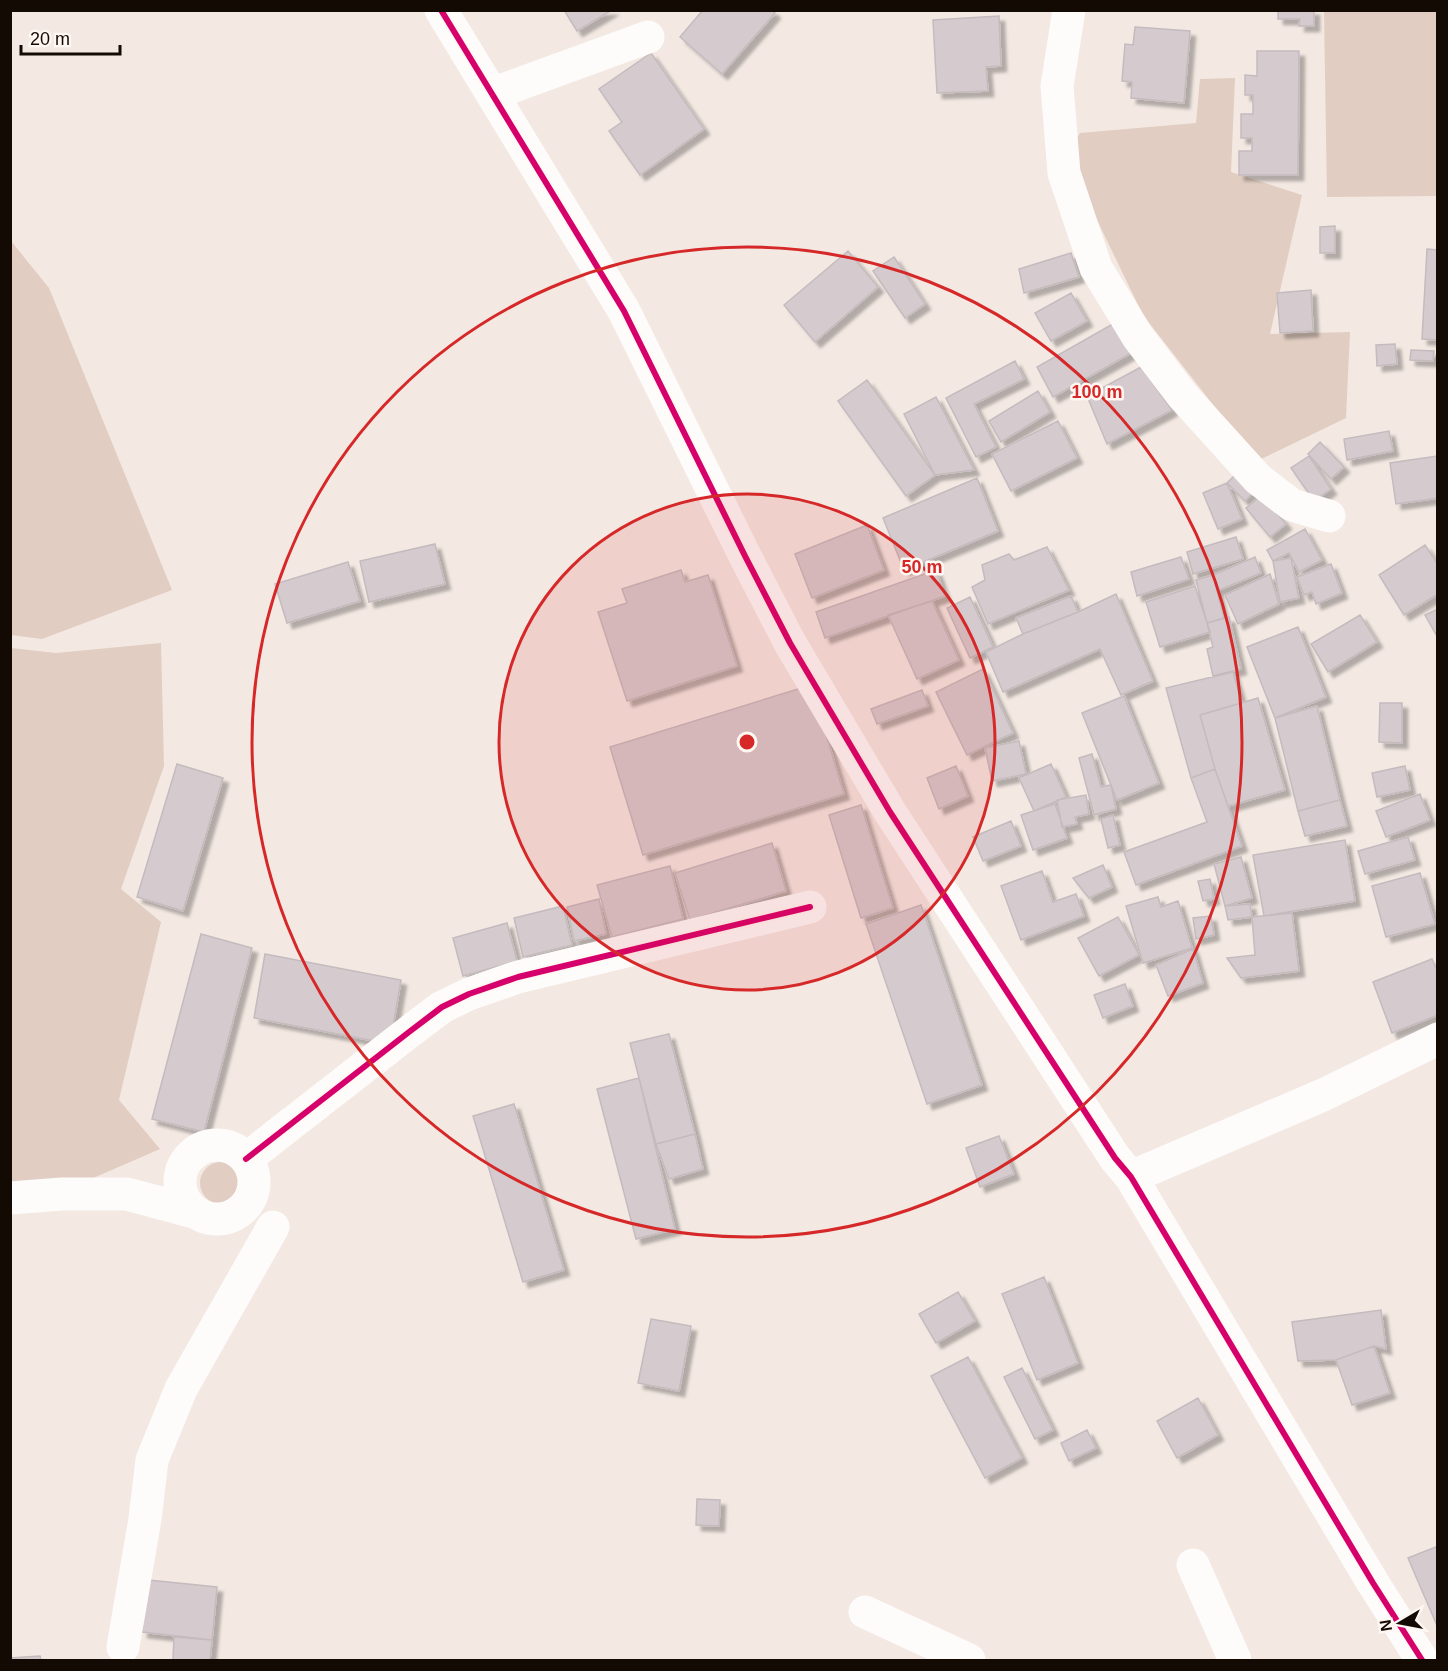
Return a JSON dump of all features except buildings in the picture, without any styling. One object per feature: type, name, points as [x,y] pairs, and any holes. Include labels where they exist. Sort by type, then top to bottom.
[{"type":"street","points":[[441,10],[624,311],[745,556],[796,653],[890,812],[1115,1158],[1131,1177],[1367,1573],[1422,1660]]},
{"type":"street","points":[[1069,10],[1057,86],[1064,173],[1096,268],[1138,337],[1182,395],[1258,479],[1292,505],[1329,516]]},
{"type":"street","points":[[492,94],[648,37]]},
{"type":"street","points":[[246,1159],[433,1013],[469,994],[519,977],[810,907]]},
{"type":"street","points":[[1131,1177],[1323,1095],[1437,1039]]},
{"type":"street","points":[[127,1194],[183,1165],[201,1148],[213,1145],[225,1146],[237,1151],[246,1159],[252,1170],[254,1182],[252,1195],[245,1207],[237,1214],[226,1219],[204,1218],[185,1203],[180,1191],[183,1165]]},
{"type":"street","points":[[10,1198],[62,1194],[127,1194],[194,1212]]},
{"type":"street","points":[[123,1647],[145,1519],[152,1460],[181,1389],[273,1227]]},
{"type":"street","points":[[1193,1565],[1235,1660]]},
{"type":"street","points":[[865,1612],[969,1660]]},
{"type":"shaded area","points":[[1324,11],[1437,11],[1437,196],[1327,197]]},
{"type":"shaded area","points":[[1235,78],[1231,172],[1302,195],[1270,334],[1350,332],[1346,418],[1257,461],[1143,315],[1066,156],[1080,133],[1196,123],[1200,79]]},
{"type":"shaded area","points":[[11,241],[49,288],[172,590],[42,639],[11,635]]},
{"type":"shaded area","points":[[161,643],[164,766],[121,889],[161,922],[119,1100],[160,1149],[91,1179],[11,1184],[11,648],[56,653]]},
{"type":"shaded area","points":[[221,1162],[229,1163],[236,1168],[241,1175],[241,1191],[236,1198],[229,1203],[221,1204],[213,1203],[206,1198],[201,1191],[200,1183],[201,1175],[206,1168],[213,1163]]},
{"type":"cycle path","points":[[441,10],[624,311],[790,643],[890,812],[1115,1158],[1131,1177],[1373,1583],[1422,1660]]},
{"type":"cycle path","points":[[246,1159],[442,1007],[469,994],[518,977],[810,907]]}]
